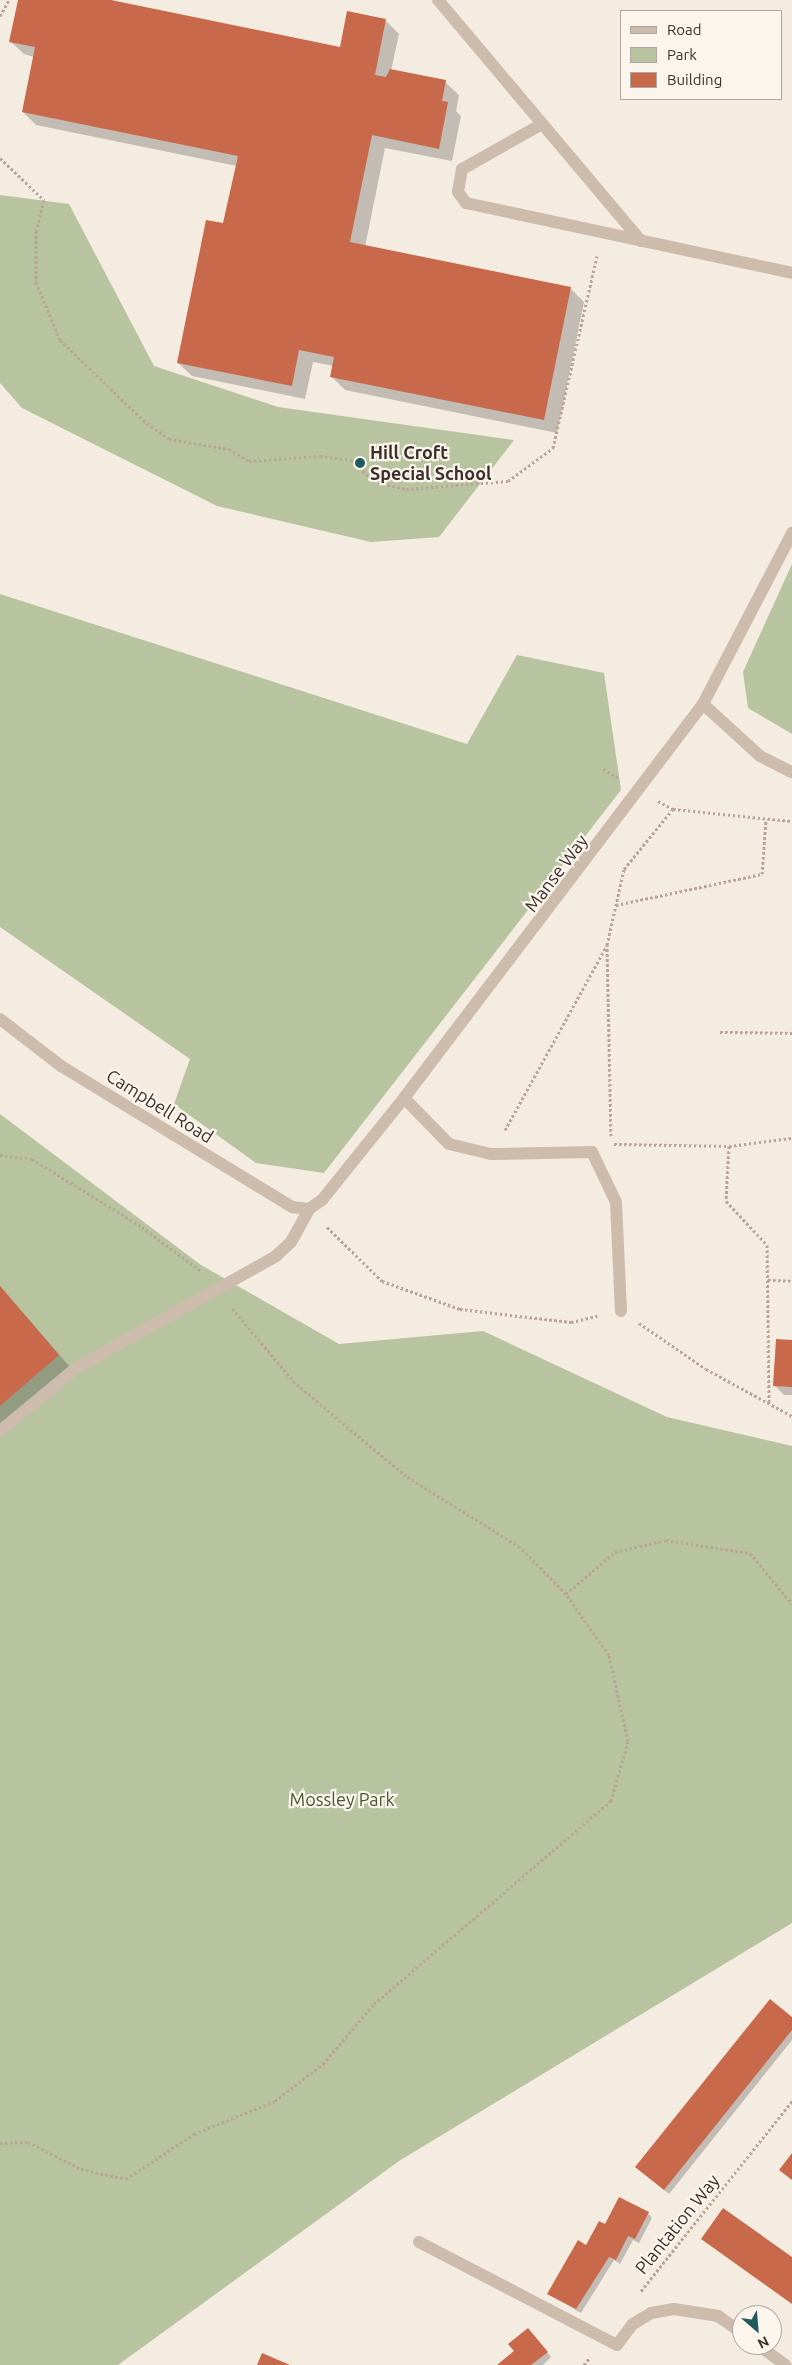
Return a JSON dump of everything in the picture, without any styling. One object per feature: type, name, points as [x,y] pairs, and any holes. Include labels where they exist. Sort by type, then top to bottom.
[{"type":"street","points":[[438,0],[641,241]]},
{"type":"street","points":[[542,124],[472,161],[457,180],[458,192],[466,202],[486,209],[792,273]]},
{"type":"street","name":"Manse Way","points":[[309,1209],[322,1200],[404,1098],[703,704],[792,533]]},
{"type":"street","points":[[703,704],[760,756],[792,772]]},
{"type":"street","name":"Campbell Road","points":[[0,1019],[61,1066],[292,1207],[309,1209]]},
{"type":"street","points":[[404,1098],[449,1144],[491,1154],[592,1152],[616,1202],[621,1311]]},
{"type":"street","points":[[0,1431],[76,1368],[276,1256],[291,1242],[309,1209]]},
{"type":"street","points":[[419,2242],[617,2345],[632,2324],[651,2313],[674,2310],[718,2316],[732,2326]]},
{"type":"street","points":[[772,2355],[786,2365]]},
{"type":"path","points":[[0,16],[9,0]]},
{"type":"path","points":[[0,158],[44,200],[36,231],[36,282],[60,340],[143,420],[169,439],[230,450],[249,461],[320,456],[352,460],[373,481],[406,489],[508,481],[553,448],[602,233]]},
{"type":"path","points":[[612,1144],[607,944],[624,869],[673,809],[766,820],[792,821]]},
{"type":"path","points":[[616,905],[762,874],[766,820]]},
{"type":"path","points":[[491,1154],[607,944]]},
{"type":"path","points":[[720,1032],[792,1033]]},
{"type":"path","points":[[592,1152],[612,1144],[729,1146],[792,1138]]},
{"type":"path","points":[[729,1146],[726,1201],[767,1245],[769,1404]]},
{"type":"path","points":[[0,1155],[32,1159],[80,1188],[199,1268],[295,1383],[406,1476],[520,1547],[566,1594],[609,1655],[628,1741],[611,1801],[374,2004],[323,2064],[275,2101],[194,2134],[126,2179],[81,2169],[28,2142],[0,2143]]},
{"type":"path","points":[[309,1209],[382,1281],[460,1310],[571,1322],[621,1311],[706,1369],[792,1416]]},
{"type":"path","points":[[768,1280],[792,1281]]},
{"type":"path","points":[[566,1594],[615,1552],[666,1540],[750,1553],[792,1604]]},
{"type":"path","name":"Plantation Way","points":[[634,2299],[792,2101]]},
{"type":"path","points":[[584,2365],[603,2338]]},
{"type":"green space","points":[[0,195],[69,204],[154,366],[278,407],[514,440],[439,537],[371,542],[217,506],[22,408],[0,383]]},
{"type":"green space","points":[[792,564],[792,734],[748,708],[743,672]]},
{"type":"green space","points":[[0,594],[467,744],[517,655],[604,673],[621,790],[324,1173],[256,1163],[174,1104],[190,1059],[0,927]]},
{"type":"green space","name":"Mossley Park","points":[[0,1114],[201,1265],[339,1344],[483,1331],[667,1417],[792,1446],[792,1923],[399,2161],[118,2365],[0,2365]]},
{"type":"building","points":[[18,0],[111,0],[340,47],[347,11],[386,19],[375,75],[386,77],[390,69],[446,80],[442,101],[448,102],[439,149],[372,135],[350,242],[571,287],[544,420],[330,377],[334,357],[299,350],[292,386],[177,363],[206,220],[223,223],[238,156],[22,112],[35,47],[9,42]]},
{"type":"building","points":[[0,1286],[59,1355],[0,1406]]},
{"type":"building","points":[[776,1339],[792,1340],[792,1387],[773,1386]]},
{"type":"building","points":[[770,1999],[792,2017],[792,2030],[664,2190],[635,2167]]},
{"type":"building","points":[[792,2153],[792,2180],[779,2170]]},
{"type":"building","points":[[619,2197],[649,2212],[635,2239],[628,2236],[616,2260],[609,2257],[576,2309],[547,2294],[578,2240],[586,2245],[599,2221],[605,2224]]},
{"type":"building","points":[[723,2208],[792,2257],[792,2304],[701,2239]]},
{"type":"building","points":[[528,2328],[548,2352],[531,2365],[497,2365],[514,2351],[508,2344]]},
{"type":"building","points":[[262,2353],[290,2365],[257,2365]]},
{"type":"place","name":"Hill Croft Special School","points":[[360,463]]}]
